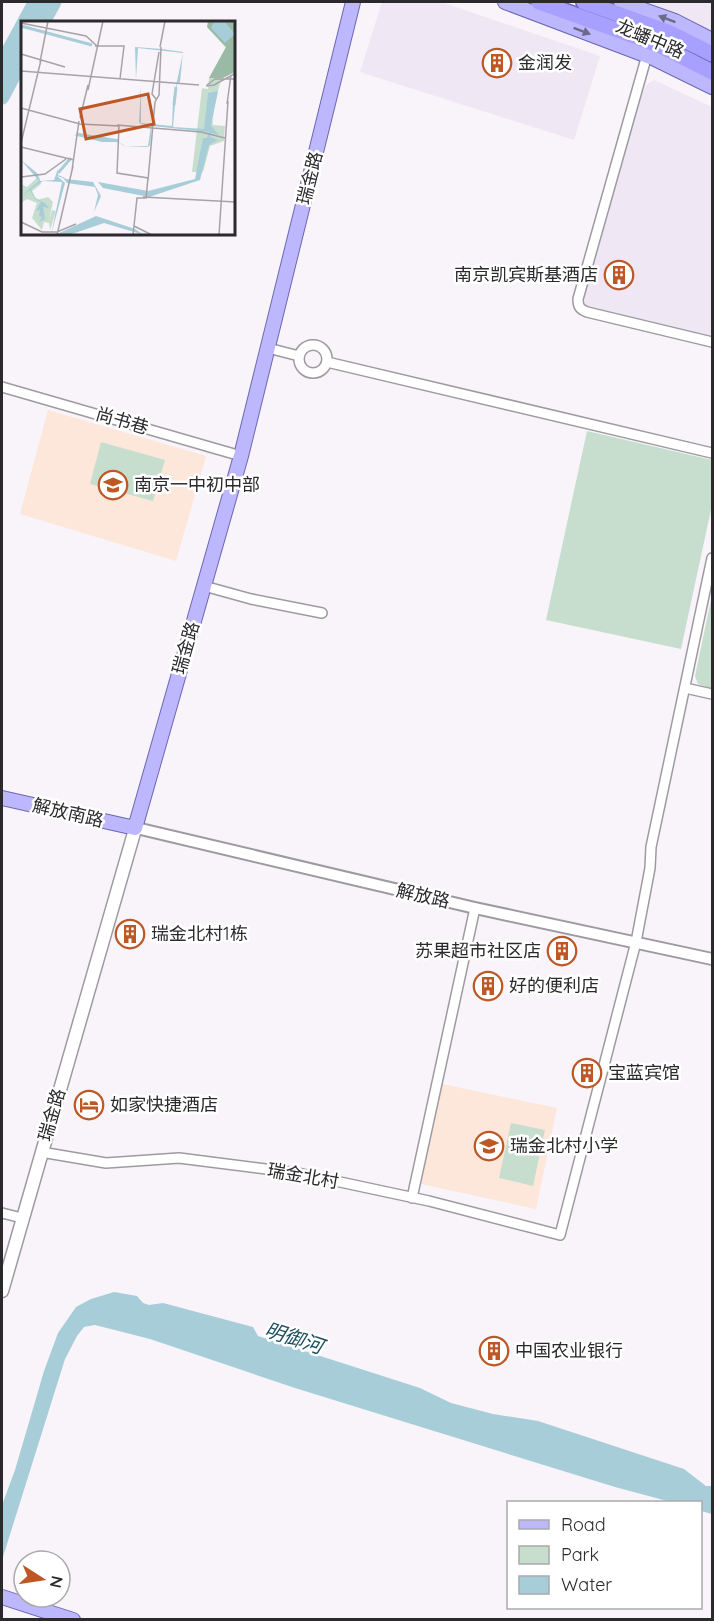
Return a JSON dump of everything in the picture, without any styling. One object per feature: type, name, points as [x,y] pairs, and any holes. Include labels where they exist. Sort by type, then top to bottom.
[{"type":"highway","points":[[538,2],[659,45],[712,72]]},
{"type":"highway","points":[[584,2],[668,32],[712,54]]},
{"type":"main road","name":"瑞金路","points":[[2,1290],[242,456],[353,2]]},
{"type":"main road","name":"龙蟠中路","points":[[505,2],[647,55],[712,87]]},
{"type":"main road","name":"龙蟠中路","points":[[621,2],[675,21],[712,40]]},
{"type":"main road","points":[[2,1598],[73,1620]]},
{"type":"street","points":[[647,55],[578,305],[581,310],[587,312],[712,342]]},
{"type":"street","points":[[319,346],[326,353],[327,362],[319,373],[309,374],[299,365],[299,356],[304,348],[319,346]]},
{"type":"street","points":[[268,348],[299,356]]},
{"type":"street","points":[[327,362],[712,453]]},
{"type":"street","name":"尚书巷","points":[[2,387],[242,456]]},
{"type":"street","points":[[636,942],[651,868],[651,847],[712,558]]},
{"type":"street","points":[[204,586],[251,599],[322,613]]},
{"type":"street","points":[[685,688],[712,694]]},
{"type":"street","name":"解放南路","points":[[2,798],[135,828]]},
{"type":"street","name":"解放路","points":[[135,828],[475,908],[712,958]]},
{"type":"street","points":[[412,1198],[475,908]]},
{"type":"street","name":"瑞金北村","points":[[41,1152],[106,1163],[179,1158],[298,1173],[560,1234],[636,942]]},
{"type":"street","points":[[2,1213],[22,1218]]},
{"type":"shaded area","points":[[382,2],[441,2],[600,56],[574,140],[360,72]]},
{"type":"shaded area","points":[[621,2],[712,2],[712,40]]},
{"type":"shaded area","points":[[654,80],[712,107],[712,338],[592,309],[585,305],[584,296],[642,92],[646,85]]},
{"type":"shaded area","name":"南京一中初中部","points":[[48,410],[206,456],[176,561],[20,514]]},
{"type":"shaded area","name":"瑞金北村小学","points":[[442,1084],[557,1108],[536,1209],[421,1184]]},
{"type":"green space","points":[[587,431],[712,460],[712,505],[681,649],[546,620]]},
{"type":"green space","points":[[101,442],[165,460],[153,501],[90,484]]},
{"type":"green space","points":[[712,595],[712,689],[698,684],[695,676]]},
{"type":"green space","points":[[511,1123],[545,1130],[533,1186],[499,1178]]},
{"type":"water","points":[[27,2],[52,2],[41,21],[21,21],[21,57],[2,92],[2,48]]},
{"type":"water","points":[[114,1292],[137,1296],[143,1303],[149,1305],[163,1303],[253,1327],[258,1336],[420,1388],[451,1403],[493,1414],[538,1421],[684,1469],[706,1486],[712,1486],[712,1514],[702,1511],[702,1501],[667,1501],[615,1487],[295,1388],[150,1339],[95,1325],[84,1327],[65,1359],[2,1560],[2,1505],[15,1470],[44,1371],[58,1333],[76,1307],[91,1299]]},
{"type":"waterway","name":"明御河","points":[[44,21],[54,2]]},
{"type":"waterway","name":"明御河","points":[[2,97],[21,61]]},
{"type":"place","name":"金润发","points":[[497,63]]},
{"type":"place","name":"南京凯宾斯基酒店","points":[[619,275]]},
{"type":"place","name":"南京一中初中部","points":[[113,485]]},
{"type":"place","name":"瑞金北村1栋","points":[[130,934]]},
{"type":"place","name":"苏果超市社区店","points":[[562,951]]},
{"type":"place","name":"好的便利店","points":[[488,986]]},
{"type":"place","name":"宝蓝宾馆","points":[[587,1073]]},
{"type":"place","name":"如家快捷酒店","points":[[89,1105]]},
{"type":"place","name":"瑞金北村小学","points":[[489,1146]]},
{"type":"place","name":"中国农业银行","points":[[494,1351]]}]
